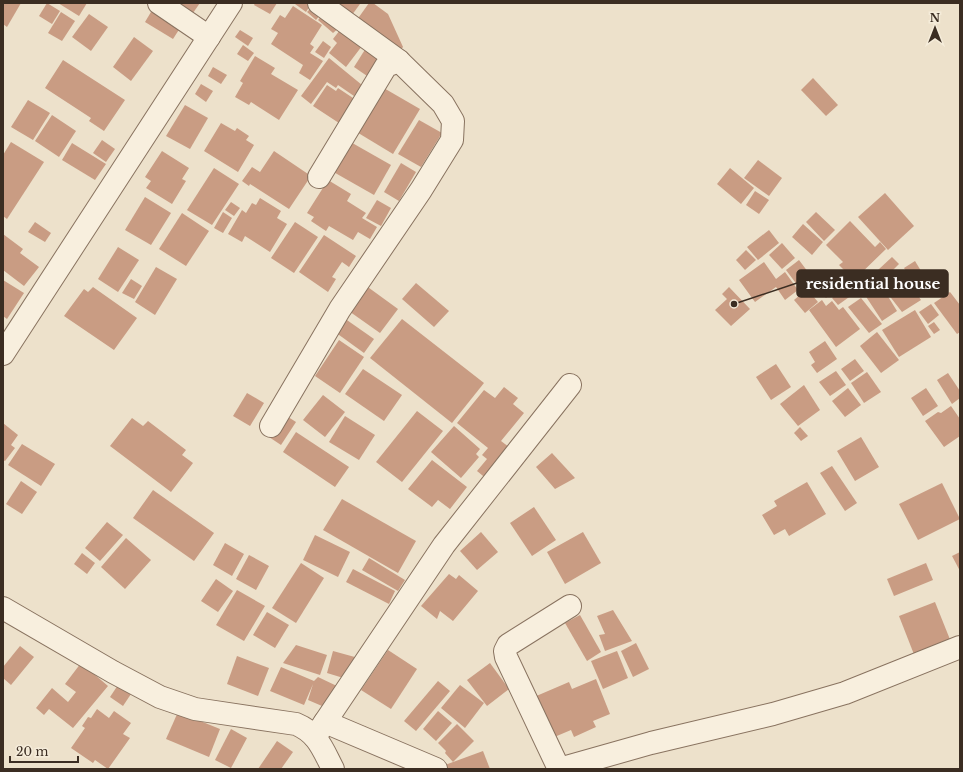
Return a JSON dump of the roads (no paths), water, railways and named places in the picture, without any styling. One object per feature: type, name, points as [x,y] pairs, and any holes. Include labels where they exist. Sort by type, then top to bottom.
[{"type":"street","points":[[159,3],[209,37]]},
{"type":"street","points":[[3,354],[231,3]]},
{"type":"street","points":[[271,426],[340,309],[421,190],[452,140],[452,121],[443,104],[399,60],[319,3]]},
{"type":"street","points":[[319,177],[386,66],[399,60]]},
{"type":"street","points":[[333,769],[320,742],[320,730],[444,545],[570,385]]},
{"type":"street","points":[[570,606],[508,645],[505,650],[506,657],[559,769],[651,743],[773,714],[845,693],[960,648]]},
{"type":"street","points":[[3,608],[113,672],[160,697],[195,709],[296,724],[320,730],[436,769]]},
{"type":"place","name":"residential house","points":[[734,304]]}]
